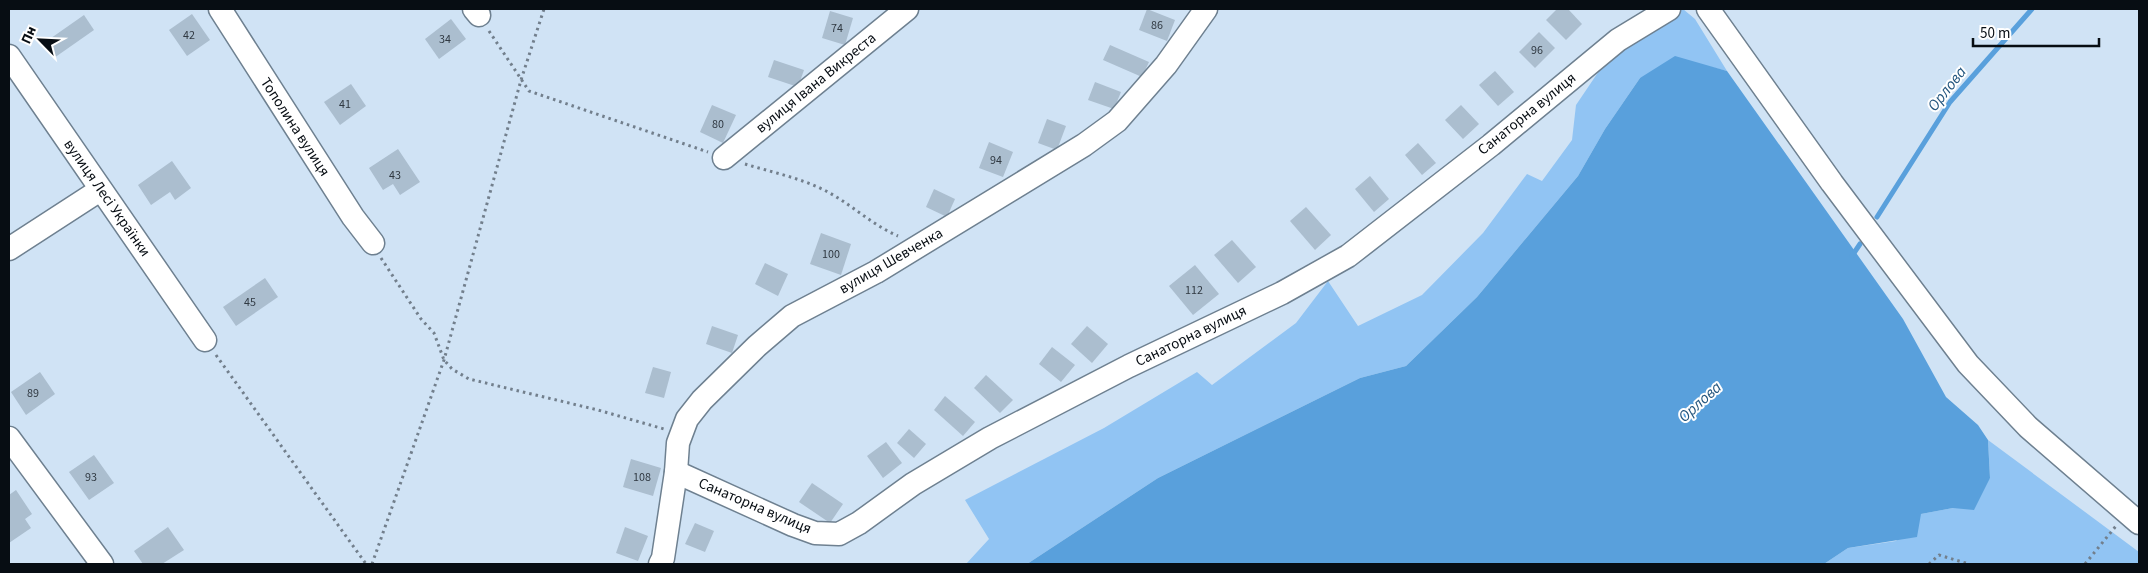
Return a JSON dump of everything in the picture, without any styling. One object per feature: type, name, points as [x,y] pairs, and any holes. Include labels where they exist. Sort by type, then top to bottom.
[{"type":"street","name":"Тополина вулиця","points":[[220,9],[353,217],[375,248]]},
{"type":"street","name":"вулиця Івана Викреста","points":[[724,158],[907,9]]},
{"type":"street","name":"вулиця Шевченка","points":[[660,564],[663,558],[676,472],[678,444],[687,419],[702,400],[757,346],[792,316],[876,272],[1084,145],[1117,120],[1166,66],[1206,9]]},
{"type":"street","name":"Санаторна вулиця","points":[[676,472],[793,526],[815,533],[839,534],[859,523],[913,484],[990,438],[1129,366],[1282,293],[1348,256],[1491,144],[1618,40],[1668,9]]},
{"type":"street","points":[[1708,9],[1832,183],[1968,364],[2028,427],[2133,517]]},
{"type":"street","name":"вулиця Лесі Українки","points":[[9,56],[205,340]]},
{"type":"street","points":[[9,249],[100,190]]},
{"type":"street","points":[[9,438],[102,564]]},
{"type":"path","points":[[372,564],[444,360],[521,80],[544,9]]},
{"type":"path","points":[[476,12],[521,80]]},
{"type":"path","points":[[375,248],[421,319],[434,333],[444,360],[452,370],[469,379],[598,410],[681,435]]},
{"type":"path","points":[[205,340],[366,564]]},
{"type":"path","points":[[2085,564],[2133,517]]},
{"type":"path","points":[[1929,564],[1939,555],[1968,564]]},
{"type":"shaded area","points":[[1683,9],[1695,19],[1727,71],[1707,66],[1640,78],[1605,129],[1578,176],[1477,297],[1406,366],[1360,378],[1158,478],[1027,564],[966,564],[989,539],[965,500],[1104,428],[1197,372],[1212,385],[1296,323],[1328,281],[1358,326],[1422,295],[1483,233],[1527,174],[1542,181],[1572,140],[1576,105],[1599,71],[1660,16]]},
{"type":"shaded area","points":[[1988,440],[2139,552],[2139,564],[1824,564],[1848,548],[1896,541],[1921,514],[1953,508],[1990,478]]},
{"type":"water","points":[[1675,56],[1727,71],[1903,319],[1946,397],[1978,425],[1988,440],[1990,478],[1974,510],[1953,508],[1921,514],[1917,537],[1848,548],[1824,564],[1027,564],[1158,478],[1360,378],[1406,366],[1477,297],[1578,176],[1605,129],[1640,78]]},
{"type":"building","points":[[1147,9],[1175,20],[1167,41],[1139,30]]},
{"type":"building","points":[[1557,9],[1568,9],[1582,24],[1566,40],[1546,20]]},
{"type":"building","points":[[830,11],[853,18],[845,45],[822,38]]},
{"type":"building","points":[[192,14],[210,40],[187,56],[169,30]]},
{"type":"building","points":[[84,15],[94,30],[54,58],[44,43]]},
{"type":"building","points":[[451,19],[466,39],[439,59],[425,39]]},
{"type":"building","points":[[1539,32],[1555,48],[1535,68],[1519,52]]},
{"type":"building","points":[[1110,45],[1149,62],[1142,77],[1103,60]]},
{"type":"building","points":[[774,60],[804,70],[798,87],[768,77]]},
{"type":"building","points":[[1495,71],[1514,92],[1498,106],[1479,85]]},
{"type":"building","points":[[1095,82],[1121,92],[1114,109],[1088,100]]},
{"type":"building","points":[[351,84],[366,106],[340,125],[324,102]]},
{"type":"building","points":[[712,105],[736,115],[723,143],[700,132]]},
{"type":"building","points":[[1461,105],[1479,124],[1463,139],[1445,120]]},
{"type":"building","points":[[1047,119],[1066,126],[1057,150],[1038,143]]},
{"type":"building","points":[[989,142],[1013,152],[1003,177],[979,168]]},
{"type":"building","points":[[1418,143],[1436,163],[1422,175],[1405,155]]},
{"type":"building","points":[[398,149],[420,182],[400,195],[393,184],[383,190],[369,168]]},
{"type":"building","points":[[172,161],[191,188],[175,200],[170,192],[151,205],[138,185]]},
{"type":"building","points":[[1370,176],[1389,199],[1374,212],[1355,189]]},
{"type":"building","points":[[934,189],[955,199],[947,217],[926,207]]},
{"type":"building","points":[[1306,207],[1331,235],[1315,250],[1290,221]]},
{"type":"building","points":[[821,233],[851,244],[841,275],[810,264]]},
{"type":"building","points":[[1232,240],[1256,267],[1238,283],[1214,255]]},
{"type":"building","points":[[765,263],[788,274],[778,296],[755,284]]},
{"type":"building","points":[[1195,265],[1219,294],[1193,315],[1169,286]]},
{"type":"building","points":[[265,278],[278,297],[236,326],[223,307]]},
{"type":"building","points":[[712,326],[738,335],[732,353],[706,344]]},
{"type":"building","points":[[1087,326],[1108,344],[1092,363],[1071,344]]},
{"type":"building","points":[[1052,347],[1075,365],[1061,382],[1039,364]]},
{"type":"building","points":[[653,367],[671,372],[664,398],[645,393]]},
{"type":"building","points":[[40,372],[55,394],[26,415],[11,392]]},
{"type":"building","points":[[986,375],[1013,400],[1000,413],[974,388]]},
{"type":"building","points":[[945,396],[975,422],[963,436],[934,410]]},
{"type":"building","points":[[909,429],[926,444],[914,458],[897,443]]},
{"type":"building","points":[[886,442],[902,463],[883,478],[867,456]]},
{"type":"building","points":[[94,455],[114,483],[89,500],[69,472]]},
{"type":"building","points":[[631,459],[661,468],[653,496],[623,487]]},
{"type":"building","points":[[812,483],[843,504],[830,523],[799,502]]},
{"type":"building","points":[[16,490],[32,514],[25,519],[31,528],[9,543],[9,495]]},
{"type":"building","points":[[695,523],[714,531],[705,552],[685,544]]},
{"type":"building","points":[[168,527],[184,550],[162,564],[143,564],[134,551]]},
{"type":"building","points":[[625,527],[648,536],[638,561],[616,553]]},
{"type":"waterway","name":"Орлова","points":[[1877,217],[1950,102],[2032,9]]},
{"type":"waterway","name":"Орлова","points":[[1852,256],[1860,244]]}]
